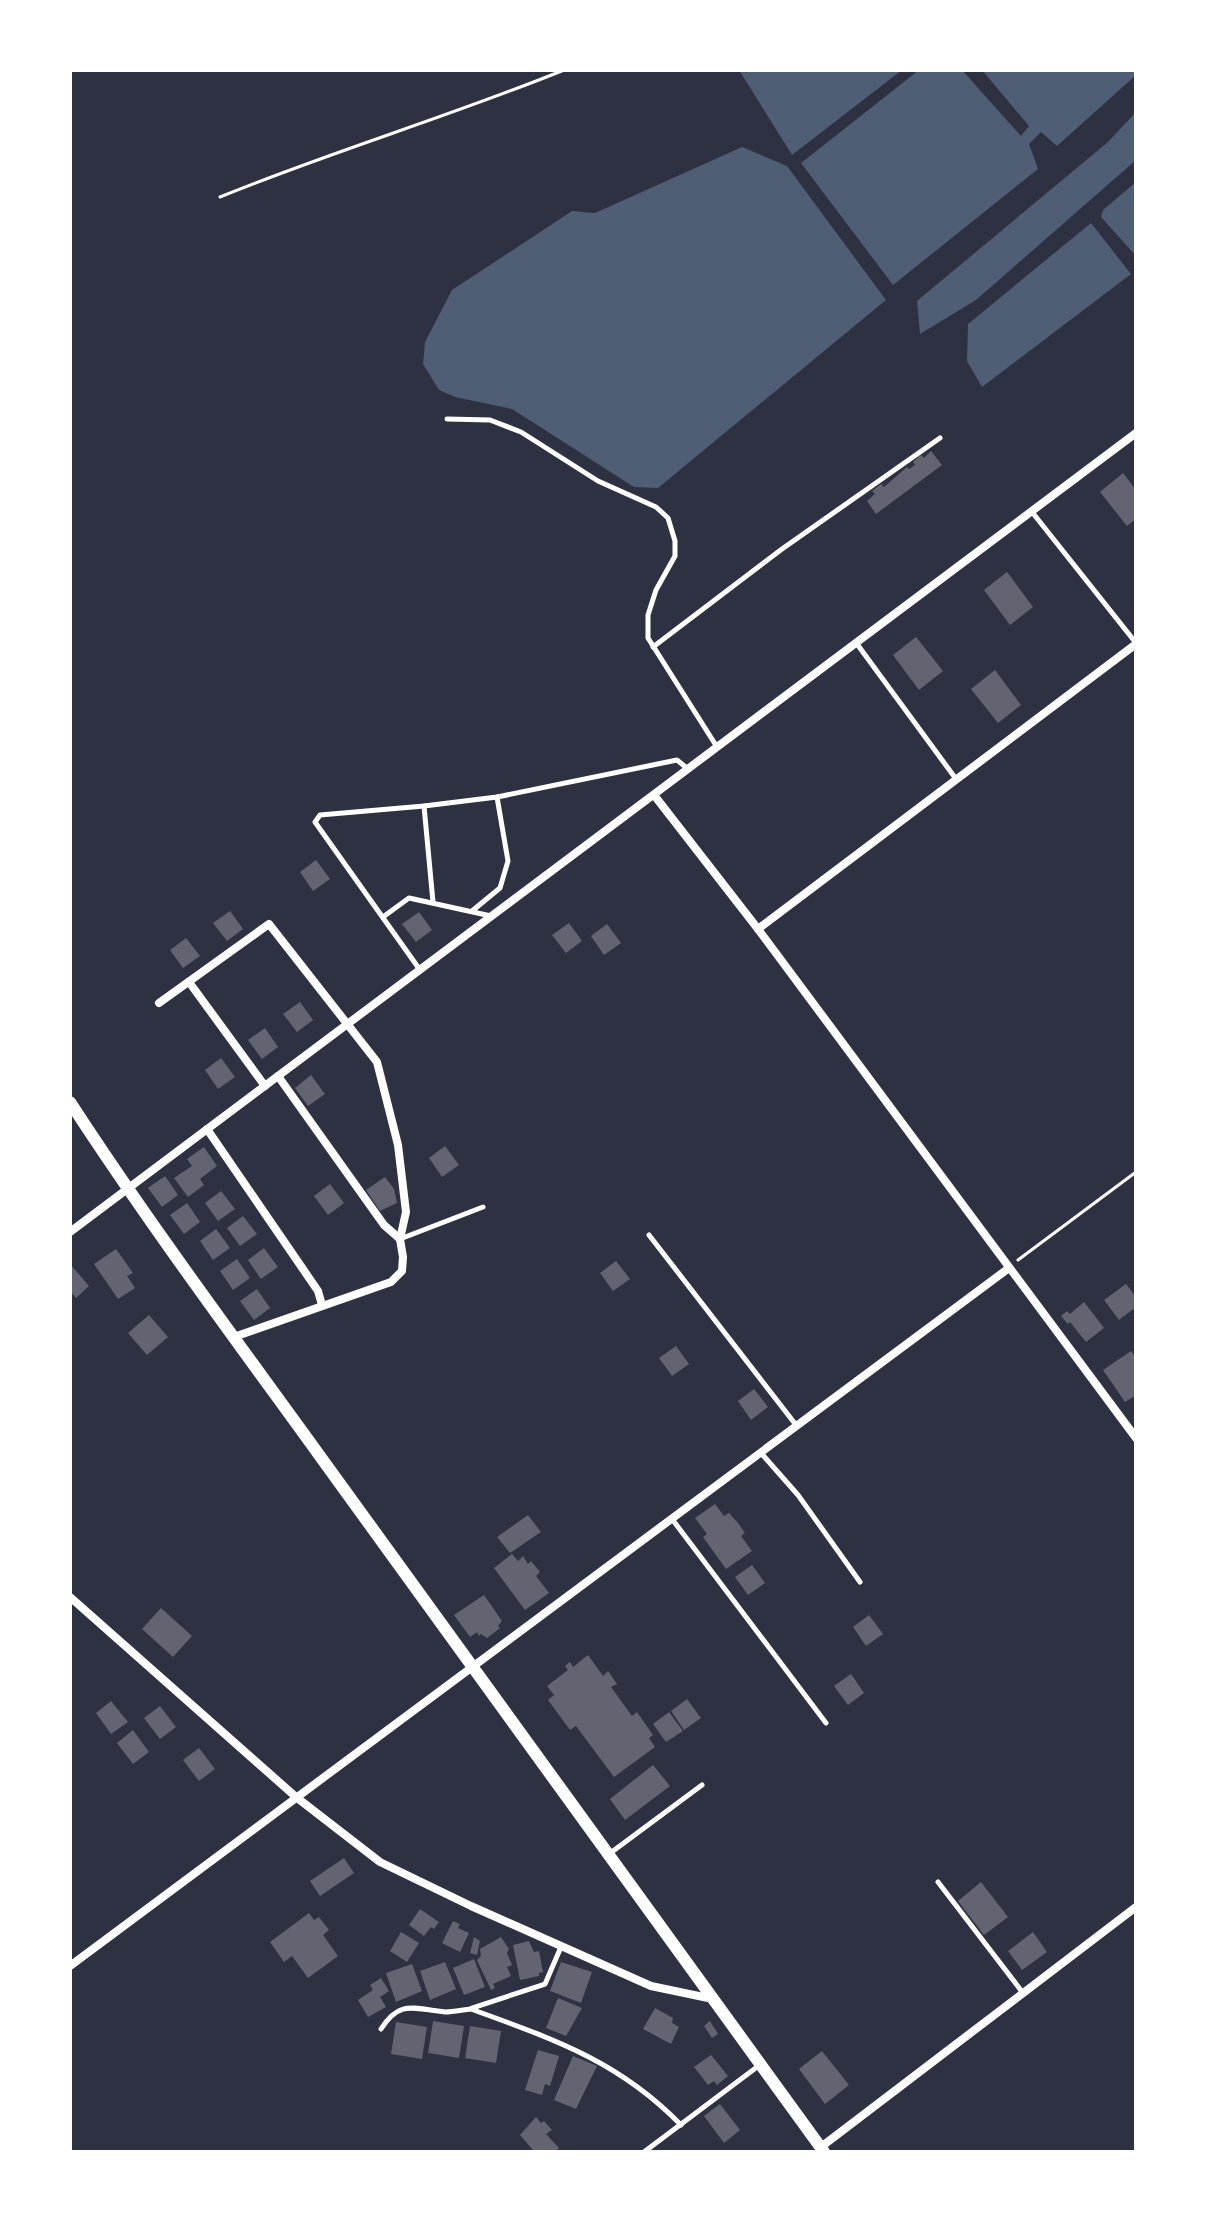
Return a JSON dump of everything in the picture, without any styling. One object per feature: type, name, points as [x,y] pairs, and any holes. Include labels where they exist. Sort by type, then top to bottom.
[{"type":"street","points":[[70,1232],[1136,433]]},
{"type":"street","points":[[758,929],[1136,644]]},
{"type":"street","points":[[654,795],[758,929],[1136,1438]]},
{"type":"street","points":[[159,1003],[269,924],[377,1062],[398,1145],[406,1212],[400,1239],[402,1271],[391,1282],[234,1337]]},
{"type":"street","points":[[189,982],[265,1086]]},
{"type":"street","points":[[278,1076],[384,1225],[400,1239]]},
{"type":"street","points":[[70,1102],[127,1189],[762,2063],[820,2150],[1136,1907]]},
{"type":"street","points":[[207,1129],[318,1291],[322,1305]]},
{"type":"street","points":[[70,1966],[1009,1268]]},
{"type":"street","points":[[70,1597],[296,1797],[380,1862],[651,1986],[714,1999]]},
{"type":"lane","points":[[447,419],[490,420],[521,432],[598,481],[656,507],[668,518],[675,541],[675,556],[656,590],[648,615],[648,638],[718,747]]},
{"type":"lane","points":[[653,647],[782,549],[940,438]]},
{"type":"lane","points":[[1032,512],[1136,644]]},
{"type":"lane","points":[[857,644],[956,779]]},
{"type":"lane","points":[[420,970],[315,822],[320,815],[497,797],[677,760],[688,769]]},
{"type":"lane","points":[[472,911],[500,888],[508,861],[497,797]]},
{"type":"lane","points":[[424,806],[433,902]]},
{"type":"lane","points":[[383,917],[409,898],[492,916]]},
{"type":"lane","points":[[400,1239],[483,1207]]},
{"type":"lane","points":[[649,1235],[796,1425]]},
{"type":"lane","points":[[761,1452],[798,1495],[860,1582]]},
{"type":"lane","points":[[672,1518],[826,1723]]},
{"type":"lane","points":[[608,1855],[702,1785]]},
{"type":"lane","points":[[938,1882],[1023,1993]]},
{"type":"lane","points":[[381,2029],[395,2011],[408,2007],[449,2012],[471,2009],[545,1984],[561,1946]]},
{"type":"lane","points":[[471,2009],[604,2063],[655,2098],[681,2125]]},
{"type":"lane","points":[[644,2152],[762,2063]]},
{"type":"path","points":[[220,197],[309,161],[505,94],[564,70]]},
{"type":"path","points":[[1009,1268],[1136,1172]]},
{"type":"water","points":[[739,70],[902,70],[792,155]]},
{"type":"water","points":[[919,70],[962,70],[1021,136],[1029,126],[982,70],[1136,70],[1136,75],[1057,146],[1041,132],[1029,144],[1038,169],[893,285],[801,163]]},
{"type":"water","points":[[1136,112],[1136,160],[976,300],[920,334],[917,301],[1108,142]]},
{"type":"water","points":[[742,147],[787,166],[886,300],[658,488],[634,487],[512,409],[455,397],[439,390],[423,364],[425,342],[452,290],[572,211],[595,213]]},
{"type":"water","points":[[1136,182],[1136,256],[1101,217],[1103,210]]},
{"type":"water","points":[[1091,223],[1131,274],[982,387],[967,361],[968,324]]},
{"type":"building","points":[[931,451],[942,465],[876,514],[867,501],[875,494],[872,491],[881,484],[884,487],[907,467],[909,469],[915,465],[913,462],[921,455],[924,458]]},
{"type":"building","points":[[1123,473],[1136,490],[1136,519],[1127,526],[1100,492]]},
{"type":"building","points":[[1007,572],[1033,607],[1010,625],[984,590]]},
{"type":"building","points":[[916,637],[943,671],[919,690],[893,655]]},
{"type":"building","points":[[995,670],[1021,705],[998,723],[971,689]]},
{"type":"building","points":[[316,860],[330,879],[313,891],[300,872]]},
{"type":"building","points":[[230,911],[243,929],[227,941],[213,923]]},
{"type":"building","points":[[419,912],[432,930],[416,942],[402,924]]},
{"type":"building","points":[[569,923],[582,941],[566,953],[552,935]]},
{"type":"building","points":[[607,924],[621,943],[604,955],[591,936]]},
{"type":"building","points":[[186,938],[200,956],[183,968],[170,950]]},
{"type":"building","points":[[300,1002],[313,1020],[297,1032],[283,1014]]},
{"type":"building","points":[[265,1028],[278,1047],[262,1059],[248,1040]]},
{"type":"building","points":[[221,1058],[235,1077],[218,1089],[205,1070]]},
{"type":"building","points":[[311,1075],[325,1094],[308,1106],[295,1088]]},
{"type":"building","points":[[445,1146],[459,1165],[442,1177],[429,1158]]},
{"type":"building","points":[[204,1147],[217,1166],[200,1179],[204,1185],[188,1197],[174,1178],[192,1166],[187,1159]]},
{"type":"building","points":[[165,1176],[178,1195],[162,1207],[148,1188]]},
{"type":"building","points":[[385,1177],[394,1189],[397,1203],[380,1211],[366,1190]]},
{"type":"building","points":[[330,1184],[344,1203],[328,1215],[314,1196]]},
{"type":"building","points":[[221,1191],[235,1209],[218,1221],[205,1203]]},
{"type":"building","points":[[187,1203],[200,1222],[184,1234],[170,1215]]},
{"type":"building","points":[[243,1216],[257,1234],[240,1246],[227,1228]]},
{"type":"building","points":[[216,1229],[230,1248],[213,1260],[200,1241]]},
{"type":"building","points":[[264,1248],[278,1267],[261,1279],[248,1260]]},
{"type":"building","points":[[116,1249],[133,1273],[127,1276],[135,1288],[118,1299],[94,1264]]},
{"type":"building","points":[[237,1259],[250,1278],[233,1290],[220,1271]]},
{"type":"building","points":[[616,1261],[630,1279],[613,1291],[600,1273]]},
{"type":"building","points":[[70,1264],[89,1286],[76,1298],[70,1291]]},
{"type":"building","points":[[1126,1284],[1136,1297],[1136,1307],[1119,1320],[1104,1300]]},
{"type":"building","points":[[257,1289],[270,1308],[254,1320],[240,1301]]},
{"type":"building","points":[[1084,1302],[1104,1328],[1086,1342],[1061,1316],[1067,1311],[1070,1314]]},
{"type":"building","points":[[149,1315],[168,1337],[147,1355],[128,1333]]},
{"type":"building","points":[[676,1346],[689,1364],[672,1376],[659,1358]]},
{"type":"building","points":[[1131,1351],[1136,1358],[1136,1395],[1125,1402],[1103,1370]]},
{"type":"building","points":[[754,1389],[768,1407],[751,1420],[738,1401]]},
{"type":"building","points":[[715,1504],[724,1516],[729,1513],[738,1523],[745,1533],[741,1536],[752,1551],[726,1569],[703,1537],[707,1534],[695,1518]]},
{"type":"building","points":[[528,1515],[541,1532],[510,1553],[497,1537]]},
{"type":"building","points":[[512,1554],[518,1561],[523,1556],[528,1564],[531,1561],[540,1572],[536,1576],[549,1593],[525,1610],[494,1568]]},
{"type":"building","points":[[752,1565],[765,1583],[748,1595],[735,1577]]},
{"type":"building","points":[[484,1595],[502,1621],[498,1626],[500,1628],[487,1638],[481,1634],[479,1636],[477,1632],[470,1637],[454,1615]]},
{"type":"building","points":[[161,1608],[192,1636],[173,1657],[142,1629]]},
{"type":"building","points":[[869,1615],[883,1634],[866,1646],[853,1627]]},
{"type":"building","points":[[588,1655],[603,1676],[608,1671],[617,1684],[611,1687],[632,1716],[637,1712],[653,1735],[649,1738],[655,1747],[614,1777],[576,1726],[570,1730],[548,1700],[554,1695],[547,1686],[568,1670],[565,1666],[570,1662],[573,1667]]},
{"type":"building","points":[[851,1674],[864,1693],[848,1705],[834,1686]]},
{"type":"building","points":[[687,1699],[701,1718],[684,1730],[671,1711]]},
{"type":"building","points":[[111,1701],[128,1722],[111,1734],[96,1713]]},
{"type":"building","points":[[160,1706],[176,1727],[160,1739],[144,1718]]},
{"type":"building","points":[[669,1712],[683,1731],[666,1742],[653,1724]]},
{"type":"building","points":[[133,1730],[149,1752],[133,1764],[117,1743]]},
{"type":"building","points":[[199,1748],[215,1769],[199,1781],[183,1760]]},
{"type":"building","points":[[653,1765],[670,1786],[625,1820],[610,1799]]},
{"type":"building","points":[[344,1858],[354,1873],[320,1896],[310,1881]]},
{"type":"building","points":[[981,1882],[1008,1917],[984,1935],[958,1901]]},
{"type":"building","points":[[420,1909],[439,1922],[424,1936],[409,1925]]},
{"type":"building","points":[[309,1913],[314,1920],[319,1917],[329,1930],[323,1935],[338,1956],[308,1978],[292,1956],[284,1962],[270,1942]]},
{"type":"building","points":[[453,1921],[460,1924],[458,1928],[469,1933],[460,1952],[442,1943]]},
{"type":"building","points":[[401,1932],[419,1943],[407,1962],[390,1951]]},
{"type":"building","points":[[1033,1932],[1047,1952],[1022,1970],[1008,1951]]},
{"type":"building","points":[[474,1937],[480,1941],[477,1955],[470,1953]]},
{"type":"building","points":[[501,1937],[509,1949],[507,1953],[512,1965],[507,1967],[511,1976],[493,1984],[495,1988],[491,1990],[477,1960],[481,1956],[480,1949]]},
{"type":"building","points":[[529,1941],[534,1952],[539,1951],[543,1972],[539,1976],[520,1980],[513,1945]]},
{"type":"building","points":[[474,1959],[485,1987],[464,1995],[453,1968]]},
{"type":"building","points":[[445,1962],[456,1989],[430,2000],[420,1971]]},
{"type":"building","points":[[561,1962],[592,1972],[581,2003],[550,1991]]},
{"type":"building","points":[[412,1964],[422,1991],[396,2002],[386,1973]]},
{"type":"building","points":[[381,1978],[389,1991],[380,1997],[386,2007],[368,2017],[358,2000],[373,1990],[370,1985]]},
{"type":"building","points":[[558,1998],[582,2008],[566,2036],[546,2028]]},
{"type":"building","points":[[655,2008],[673,2018],[672,2023],[679,2027],[671,2044],[643,2029]]},
{"type":"building","points":[[433,2021],[464,2026],[459,2058],[428,2053]]},
{"type":"building","points":[[710,2021],[718,2034],[712,2038],[704,2026]]},
{"type":"building","points":[[396,2022],[427,2027],[422,2059],[391,2054]]},
{"type":"building","points":[[470,2026],[501,2031],[496,2063],[465,2058]]},
{"type":"building","points":[[538,2050],[559,2056],[550,2086],[545,2084],[542,2095],[525,2090]]},
{"type":"building","points":[[822,2051],[849,2085],[825,2104],[799,2069]]},
{"type":"building","points":[[711,2055],[728,2076],[717,2085],[714,2081],[708,2085],[694,2067]]},
{"type":"building","points":[[573,2056],[597,2066],[576,2109],[554,2100]]},
{"type":"building","points":[[720,2104],[740,2130],[724,2143],[704,2116]]},
{"type":"building","points":[[536,2117],[552,2130],[546,2134],[559,2148],[555,2152],[531,2152],[533,2150],[520,2135]]}]
